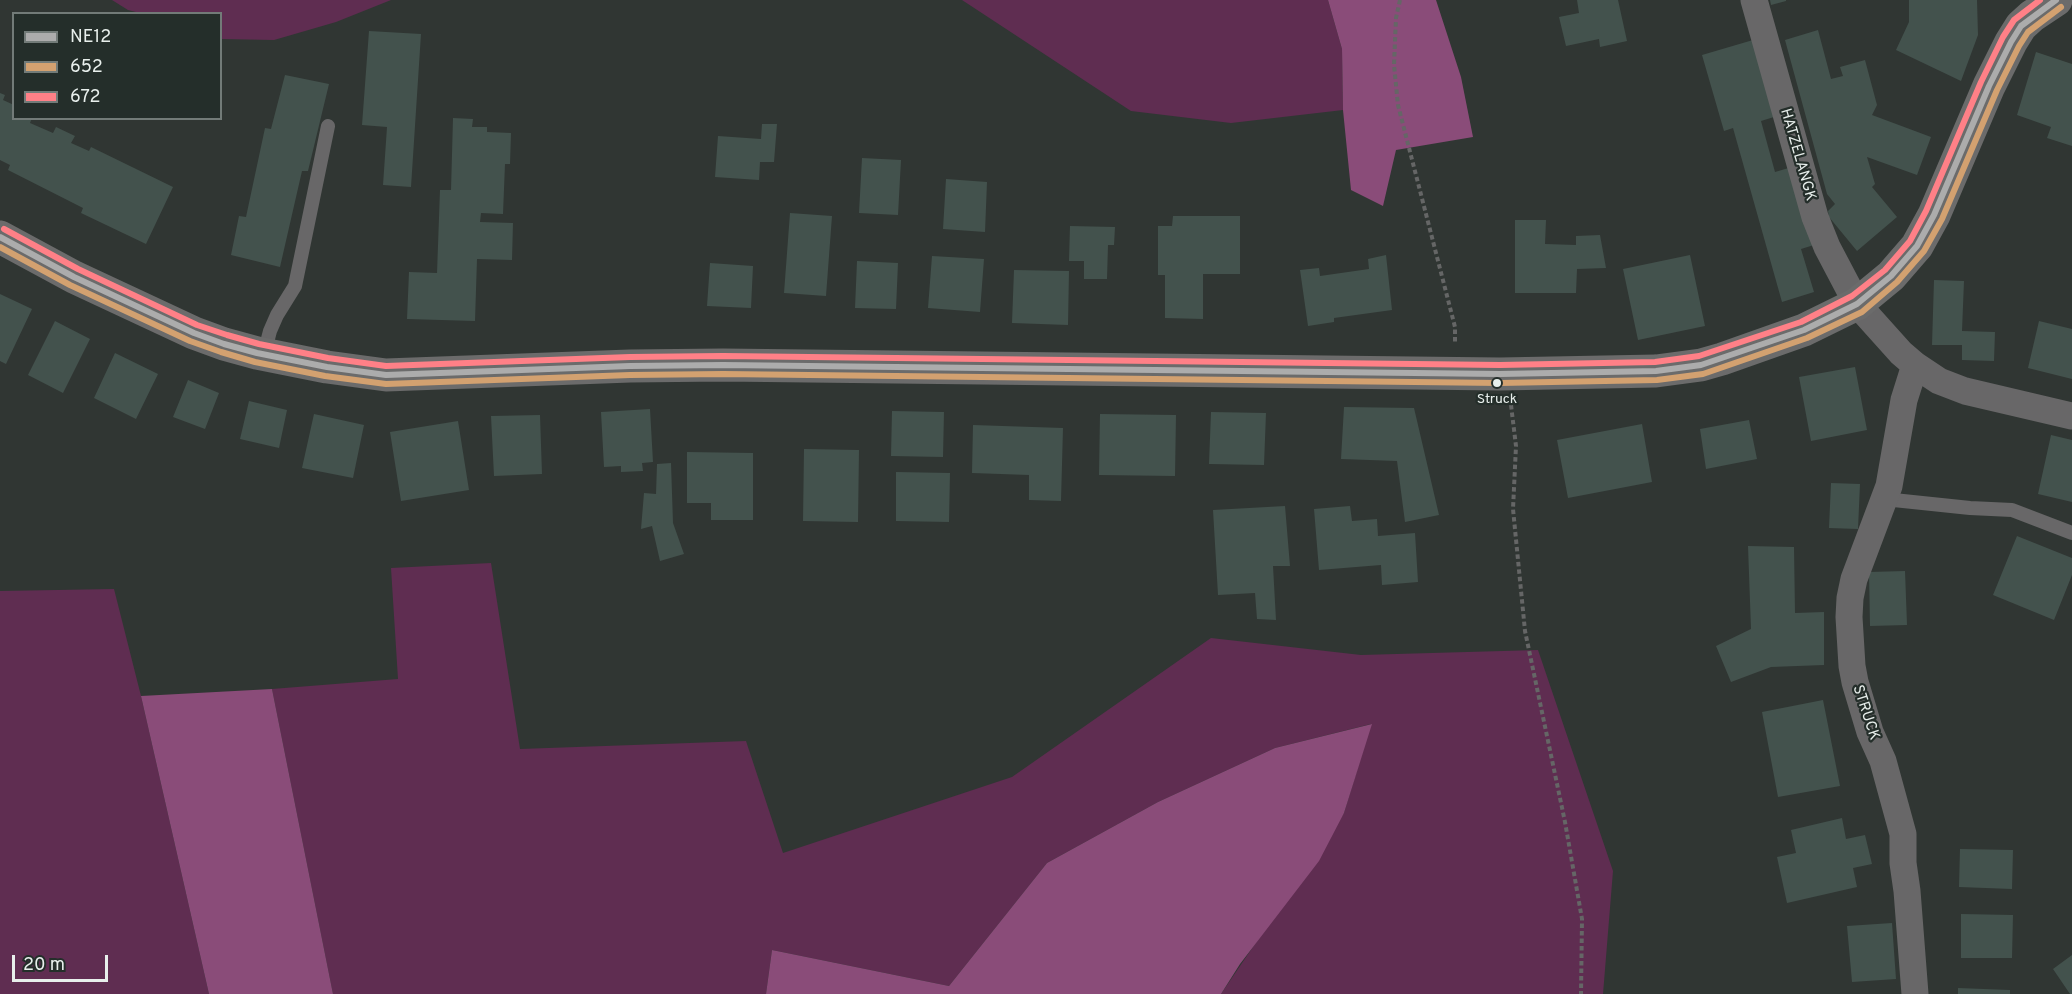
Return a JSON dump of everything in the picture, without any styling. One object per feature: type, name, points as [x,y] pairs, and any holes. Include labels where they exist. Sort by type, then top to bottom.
[{"type":"main road","points":[[0,237],[74,277],[194,333],[224,344],[327,367],[386,375],[618,366],[723,365],[1507,374],[1638,372],[1701,365],[1742,353],[1804,330],[1857,304],[1891,276],[1917,246],[1934,215],[2002,58],[2021,26],[2054,5]]},
{"type":"street","name":"HATZELANGK","points":[[1754,0],[1815,217],[1827,248],[1857,304],[1901,353],[1939,381],[1965,391],[2072,416]]},
{"type":"street","name":"STRUCK","points":[[1915,365],[1904,400],[1891,474],[1854,579],[1850,598],[1852,666],[1861,706],[1883,761],[1903,834],[1903,863],[1915,994]]},
{"type":"lane","points":[[264,354],[277,315],[295,286],[328,126]]},
{"type":"lane","points":[[1884,499],[2012,510],[2072,533]]},
{"type":"path","points":[[1400,0],[1396,18],[1394,65],[1398,105],[1455,327],[1455,374]]},
{"type":"path","points":[[1507,374],[1516,446],[1513,509],[1525,631],[1565,822],[1582,919],[1581,994]]},
{"type":"shaded area","points":[[112,0],[391,0],[336,22],[274,40],[222,39],[222,12],[136,12]]},
{"type":"shaded area","points":[[962,0],[1328,0],[1342,49],[1343,110],[1231,123],[1131,111]]},
{"type":"shaded area","points":[[1328,0],[1436,0],[1461,77],[1473,137],[1396,150],[1383,206],[1351,190],[1343,110],[1342,49]]},
{"type":"shaded area","points":[[491,563],[520,749],[746,741],[783,853],[1012,777],[1211,638],[1361,655],[1538,650],[1613,871],[1603,994],[1221,994],[1344,813],[1371,724],[1275,748],[1158,802],[1047,863],[949,986],[772,950],[766,994],[333,994],[272,689],[398,679],[391,568]]},
{"type":"shaded area","points":[[114,589],[141,696],[209,994],[0,994],[0,591]]},
{"type":"shaded area","points":[[272,689],[333,994],[209,994],[141,696]]},
{"type":"shaded area","points":[[1372,724],[1344,813],[1319,861],[1240,964],[1221,994],[766,994],[772,950],[949,986],[1047,863],[1158,802],[1275,748]]},
{"type":"building","points":[[1577,0],[1618,0],[1627,41],[1600,47],[1599,39],[1566,46],[1559,17],[1579,13]]},
{"type":"building","points":[[1770,0],[1786,0],[1786,1],[1771,5]]},
{"type":"building","points":[[1909,0],[1977,0],[1978,35],[1961,81],[1896,50],[1909,22]]},
{"type":"building","points":[[1818,30],[1831,79],[1843,76],[1840,67],[1865,60],[1877,105],[1872,115],[1931,137],[1917,175],[1867,157],[1875,184],[1872,187],[1897,217],[1857,251],[1829,217],[1828,211],[1835,204],[1827,194],[1785,40]]},
{"type":"building","points":[[369,31],[421,34],[411,187],[383,185],[387,127],[362,125]]},
{"type":"building","points":[[1753,40],[1774,117],[1761,121],[1775,172],[1792,167],[1814,245],[1801,249],[1814,292],[1782,302],[1733,128],[1724,131],[1702,55]]},
{"type":"building","points":[[2036,52],[2072,64],[2072,146],[2047,138],[2051,127],[2017,115]]},
{"type":"building","points":[[285,75],[329,84],[308,171],[302,171],[280,267],[231,255],[239,216],[246,217],[265,128],[271,129]]},
{"type":"building","points":[[0,93],[5,95],[3,100],[12,104],[12,120],[31,120],[30,123],[53,133],[56,127],[75,136],[71,143],[89,151],[91,147],[173,187],[146,244],[81,213],[83,208],[8,170],[10,165],[0,160]]},
{"type":"building","points":[[453,118],[473,119],[472,127],[487,127],[487,132],[511,133],[510,164],[505,164],[503,214],[481,213],[480,222],[513,223],[512,260],[477,259],[475,321],[407,319],[409,272],[437,273],[440,190],[451,190]]},
{"type":"building","points":[[762,124],[777,124],[774,162],[760,162],[759,180],[715,177],[718,136],[761,139]]},
{"type":"building","points":[[862,158],[901,160],[898,215],[859,213]]},
{"type":"building","points":[[946,179],[987,182],[985,232],[943,229]]},
{"type":"building","points":[[790,213],[832,216],[826,296],[784,293]]},
{"type":"building","points":[[1173,216],[1240,216],[1240,274],[1203,274],[1203,319],[1165,318],[1165,275],[1158,275],[1158,226],[1172,226]]},
{"type":"building","points":[[1515,220],[1546,220],[1545,244],[1576,245],[1576,236],[1600,235],[1606,268],[1577,269],[1576,293],[1515,293]]},
{"type":"building","points":[[1070,226],[1115,227],[1114,245],[1108,245],[1107,279],[1084,279],[1084,261],[1069,261]]},
{"type":"building","points":[[1386,255],[1392,310],[1334,318],[1334,322],[1308,326],[1300,270],[1319,268],[1320,276],[1369,269],[1368,259]]},
{"type":"building","points":[[1690,255],[1705,326],[1638,340],[1623,269]]},
{"type":"building","points":[[932,256],[984,259],[980,312],[928,308]]},
{"type":"building","points":[[857,261],[898,263],[896,309],[855,308]]},
{"type":"building","points":[[710,263],[753,266],[751,308],[707,306]]},
{"type":"building","points":[[1014,270],[1069,271],[1068,325],[1012,323]]},
{"type":"building","points":[[1934,280],[1964,281],[1962,331],[1995,332],[1994,361],[1962,360],[1962,345],[1932,345]]},
{"type":"building","points":[[0,294],[32,309],[6,364],[0,361]]},
{"type":"building","points":[[55,321],[90,339],[63,393],[28,375]]},
{"type":"building","points":[[2039,321],[2072,329],[2072,379],[2028,368]]},
{"type":"building","points":[[115,353],[158,374],[136,419],[94,398]]},
{"type":"building","points":[[1855,367],[1867,430],[1811,441],[1799,377]]},
{"type":"building","points":[[188,380],[219,393],[205,429],[173,417]]},
{"type":"building","points":[[249,401],[287,410],[279,448],[240,439]]},
{"type":"building","points":[[1344,407],[1414,408],[1439,515],[1405,522],[1397,461],[1341,459]]},
{"type":"building","points":[[650,409],[653,462],[642,463],[643,471],[621,472],[621,466],[604,467],[601,412]]},
{"type":"building","points":[[892,411],[944,412],[943,457],[891,456]]},
{"type":"building","points":[[1211,412],[1266,413],[1264,465],[1209,464]]},
{"type":"building","points":[[314,414],[364,425],[353,478],[302,468]]},
{"type":"building","points":[[1100,414],[1176,415],[1175,476],[1099,475]]},
{"type":"building","points":[[540,415],[542,474],[494,476],[491,416]]},
{"type":"building","points":[[1749,420],[1757,459],[1706,469],[1700,429]]},
{"type":"building","points":[[458,421],[469,490],[401,501],[390,432]]},
{"type":"building","points":[[1642,424],[1652,482],[1568,498],[1557,440]]},
{"type":"building","points":[[973,425],[1063,428],[1061,501],[1029,500],[1029,475],[972,473]]},
{"type":"building","points":[[2051,435],[2072,440],[2072,502],[2038,494]]},
{"type":"building","points":[[804,449],[859,450],[858,522],[803,521]]},
{"type":"building","points":[[687,452],[753,453],[753,520],[711,520],[711,503],[687,503]]},
{"type":"building","points":[[671,463],[673,523],[684,554],[660,561],[652,526],[641,529],[644,493],[656,494],[657,464]]},
{"type":"building","points":[[896,472],[950,473],[949,522],[896,521]]},
{"type":"building","points":[[1831,483],[1860,484],[1858,529],[1829,528]]},
{"type":"building","points":[[1285,506],[1290,566],[1273,566],[1276,620],[1257,619],[1255,593],[1218,595],[1213,510]]},
{"type":"building","points":[[1350,506],[1352,521],[1377,519],[1378,536],[1415,533],[1418,582],[1382,585],[1381,565],[1319,570],[1314,509]]},
{"type":"building","points":[[2017,536],[2072,558],[2072,575],[2054,620],[1993,595]]},
{"type":"building","points":[[1748,546],[1794,547],[1795,613],[1824,612],[1824,665],[1771,667],[1731,682],[1716,646],[1751,629]]},
{"type":"building","points":[[1905,571],[1907,625],[1870,626],[1869,572]]},
{"type":"building","points":[[1823,700],[1840,786],[1778,797],[1762,712]]},
{"type":"building","points":[[1842,818],[1846,839],[1865,835],[1872,864],[1853,868],[1857,887],[1787,903],[1777,857],[1796,853],[1791,830]]},
{"type":"building","points":[[1960,849],[2013,850],[2012,889],[1959,887]]},
{"type":"building","points":[[1961,914],[2013,915],[2012,958],[1961,958]]},
{"type":"building","points":[[1892,923],[1896,979],[1852,982],[1847,926]]},
{"type":"building","points":[[2072,955],[2072,994],[2070,994],[2053,969]]},
{"type":"building","points":[[1958,988],[2010,990],[2010,994],[1958,994]]},
{"type":"transit line","name":"672","points":[[4,229],[78,269],[197,325],[259,344],[328,358],[386,366],[723,356],[1500,365],[1655,362],[1699,356],[1801,322],[1852,296],[1885,270],[1910,241],[1926,211],[1981,82],[2003,37],[2014,20],[2040,0]]},
{"type":"transit line","name":"NE12","points":[[0,237],[74,277],[194,333],[224,344],[327,367],[386,375],[723,365],[1500,374],[1656,371],[1701,365],[1804,330],[1857,304],[1891,276],[1917,246],[1934,215],[1989,86],[2011,42],[2021,26],[2056,0]]},
{"type":"transit line","name":"652","points":[[0,247],[70,285],[190,341],[255,362],[325,376],[386,384],[723,374],[1500,383],[1657,380],[1703,374],[1807,338],[1862,312],[1897,282],[1924,251],[1942,219],[1997,90],[2019,46],[2028,32],[2061,7]]},
{"type":"place","name":"Struck","points":[[1497,383]]}]
